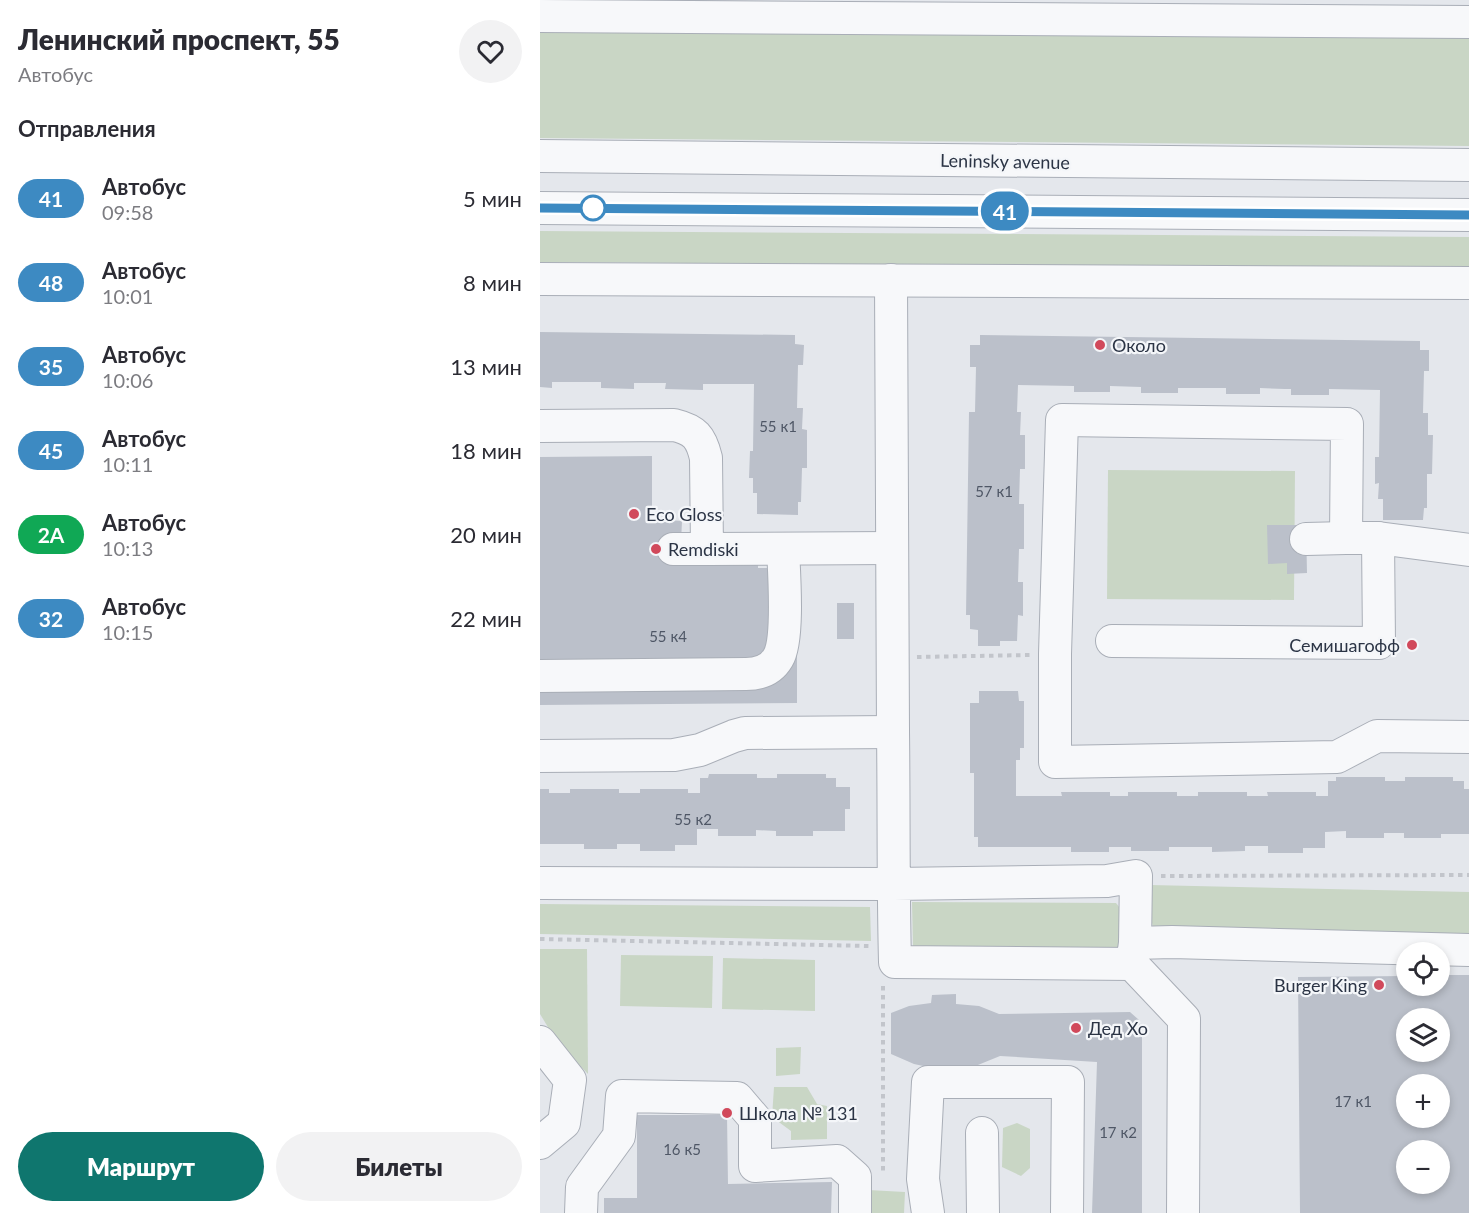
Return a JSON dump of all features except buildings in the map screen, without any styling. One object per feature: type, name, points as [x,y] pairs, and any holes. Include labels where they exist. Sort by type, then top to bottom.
[{"type":"street","points":[[540,16],[889,9],[1243,10],[1469,22]]},
{"type":"street","name":"Leninsky avenue","points":[[540,156],[1469,165]]},
{"type":"street","points":[[540,208],[1469,215]]},
{"type":"street","points":[[540,279],[1469,283]]},
{"type":"street","points":[[891,280],[895,962],[1134,954],[1172,942],[1469,950]]},
{"type":"street","points":[[1346,538],[1347,424],[1062,420],[1055,654],[1055,762],[1337,757],[1377,736],[1469,737]]},
{"type":"street","points":[[540,426],[674,425],[686,428],[695,434],[703,444],[706,458],[707,549]]},
{"type":"street","points":[[1306,538],[1378,538],[1469,550]]},
{"type":"street","points":[[1112,641],[1379,643],[1378,538]]},
{"type":"street","points":[[673,549],[892,548]]},
{"type":"street","points":[[540,676],[762,672],[775,663],[783,644],[783,549]]},
{"type":"street","points":[[540,756],[674,755],[700,750],[746,733],[893,732]]},
{"type":"street","points":[[540,883],[894,884],[1107,881],[1136,876],[1134,954],[1184,1019],[1183,1213]]},
{"type":"street","points":[[540,1042],[570,1080],[564,1123],[540,1143]]},
{"type":"street","points":[[928,1213],[923,1179],[928,1082],[1068,1082],[1067,1213]]},
{"type":"street","points":[[581,1213],[582,1187],[619,1136],[622,1096],[737,1098],[755,1119],[755,1166],[837,1161],[855,1178],[855,1213]]},
{"type":"street","points":[[982,1133],[984,1213]]},
{"type":"path","points":[[893,658],[1055,654]]},
{"type":"path","points":[[1136,876],[1469,875]]},
{"type":"path","points":[[540,939],[894,947]]},
{"type":"path","points":[[883,982],[884,1147]]},
{"type":"green space","points":[[540,26],[1469,30],[1469,146],[540,138]]},
{"type":"green space","points":[[540,231],[1469,237],[1469,268],[540,262]]},
{"type":"green space","points":[[1108,470],[1295,471],[1294,600],[1107,599]]},
{"type":"green space","points":[[1150,885],[1469,892],[1469,941],[1154,935],[1150,910]]},
{"type":"green space","points":[[912,902],[1116,903],[1124,913],[1121,951],[913,948]]},
{"type":"green space","points":[[540,904],[870,907],[871,941],[540,934]]},
{"type":"green space","points":[[540,949],[587,949],[588,1074],[557,1042],[540,1014]]},
{"type":"green space","points":[[621,955],[713,956],[712,1008],[620,1006]]},
{"type":"green space","points":[[723,958],[815,960],[815,1011],[722,1009]]},
{"type":"green space","points":[[801,1047],[800,1074],[776,1076],[776,1048]]},
{"type":"green space","points":[[774,1087],[807,1087],[817,1104],[827,1106],[827,1139],[791,1140],[791,1131],[772,1117]]},
{"type":"green space","points":[[1017,1123],[1030,1129],[1030,1168],[1021,1176],[1002,1167],[1003,1128]]},
{"type":"green space","points":[[868,1190],[905,1192],[904,1213],[868,1213]]},
{"type":"bus line","name":"41","points":[[540,208],[1469,215]]},
{"type":"place","name":"Около","points":[[1100,345]]},
{"type":"place","name":"Eco Gloss","points":[[634,514]]},
{"type":"place","name":"Remdiski","points":[[656,549]]},
{"type":"place","name":"Семишагофф","points":[[1412,645]]},
{"type":"place","name":"Burger King","points":[[1379,985]]},
{"type":"place","name":"Дед Хо","points":[[1076,1028]]},
{"type":"place","name":"Школа № 131","points":[[727,1113]]}]
